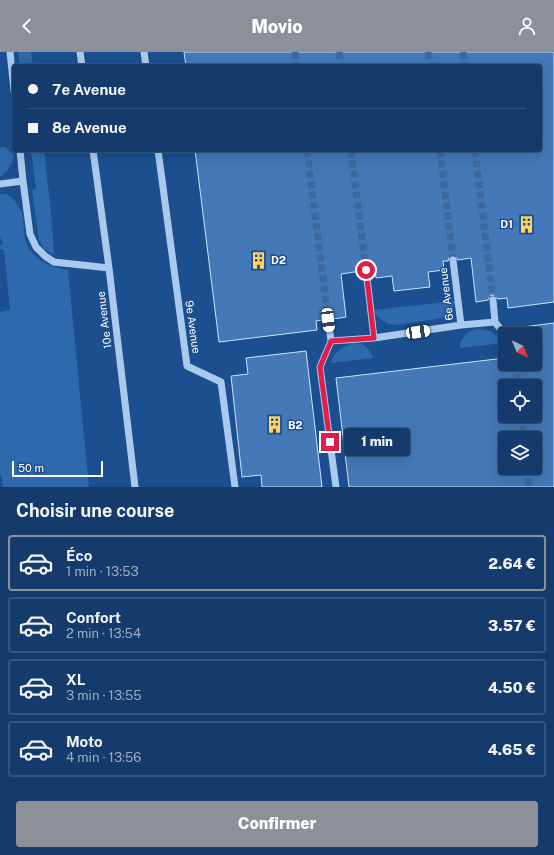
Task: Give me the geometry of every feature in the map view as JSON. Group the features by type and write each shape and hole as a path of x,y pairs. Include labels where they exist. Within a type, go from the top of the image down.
{"lane":[{"path":"10,52 12,72"},
{"path":"80,52 82,64"},
{"path":"144,52 146,64"},
{"path":"20,152 30,234 36,247 54,262 109,268"},
{"name":"10e Avenue","path":"94,152 135,487"},
{"name":"9e Avenue","path":"158,152 187,366 221,382 235,487"},
{"path":"0,184 23,181"},
{"name":"6e Avenue","path":"453,260 461,325"},
{"path":"366,270 374,338"},
{"path":"492,300 495,322 499,327"},
{"path":"328,320 331,341 320,367 336,487"},
{"path":"331,341 374,338 461,325 495,322"}],"shaded area":[{"path":"18,52 31,52 33,64 20,64"},
{"path":"0,147 6,147 14,156 9,168 0,177"},
{"path":"31,152 44,152 54,255 44,249 39,240 32,191 36,189"},
{"path":"0,194 6,194 9,196 19,207 23,216 25,240 31,252 45,263 57,268 68,270 89,487 3,487 0,475 0,312 10,310 4,250 0,249 0,245 3,244 0,237"},
{"path":"456,301 451,311 443,318 396,325 388,324 379,318 373,310"},
{"path":"476,329 491,332 498,337 498,344 460,348 461,341 470,332"},
{"path":"354,343 361,344 366,347 370,351 373,358 331,363 337,352 343,347"}],"building":[{"path":"184,52 554,52 554,302 508,308 507,298 498,299 493,295 490,296 488,300 476,302 471,258 458,260 455,256 450,256 448,261 443,261 444,270 428,272 430,287 394,291 392,276 376,278 375,269 371,270 365,265 361,271 341,274 346,317 333,319 330,315 325,315 323,320 316,321 317,330 219,342 195,152 542,152 542,64 186,64"},
{"path":"554,323 554,487 349,487 336,378 498,359 498,371 542,371 542,327 523,327"},
{"name":"B2","path":"306,351 322,487 262,487 261,475 242,477 231,376 248,374 246,358"}],"tunnel":[{"path":"295,52 296,64"},
{"path":"339,52 341,64"},
{"path":"428,52 430,64"},
{"path":"463,52 465,64"},
{"path":"307,152 328,319"},
{"path":"351,152 366,270"},
{"path":"440,152 453,260"},
{"path":"475,152 493,300"},
{"path":"517,371 517,379"},
{"path":"523,423 523,431"},
{"path":"528,475 529,487"}],"place":[{"name":"D1","path":"526,224"},
{"name":"D2","path":"258,260"},
{"name":"B2","path":"275,425"}],"route":[{"path":"330,442 320,367 331,341 374,338 366,270"}]}
